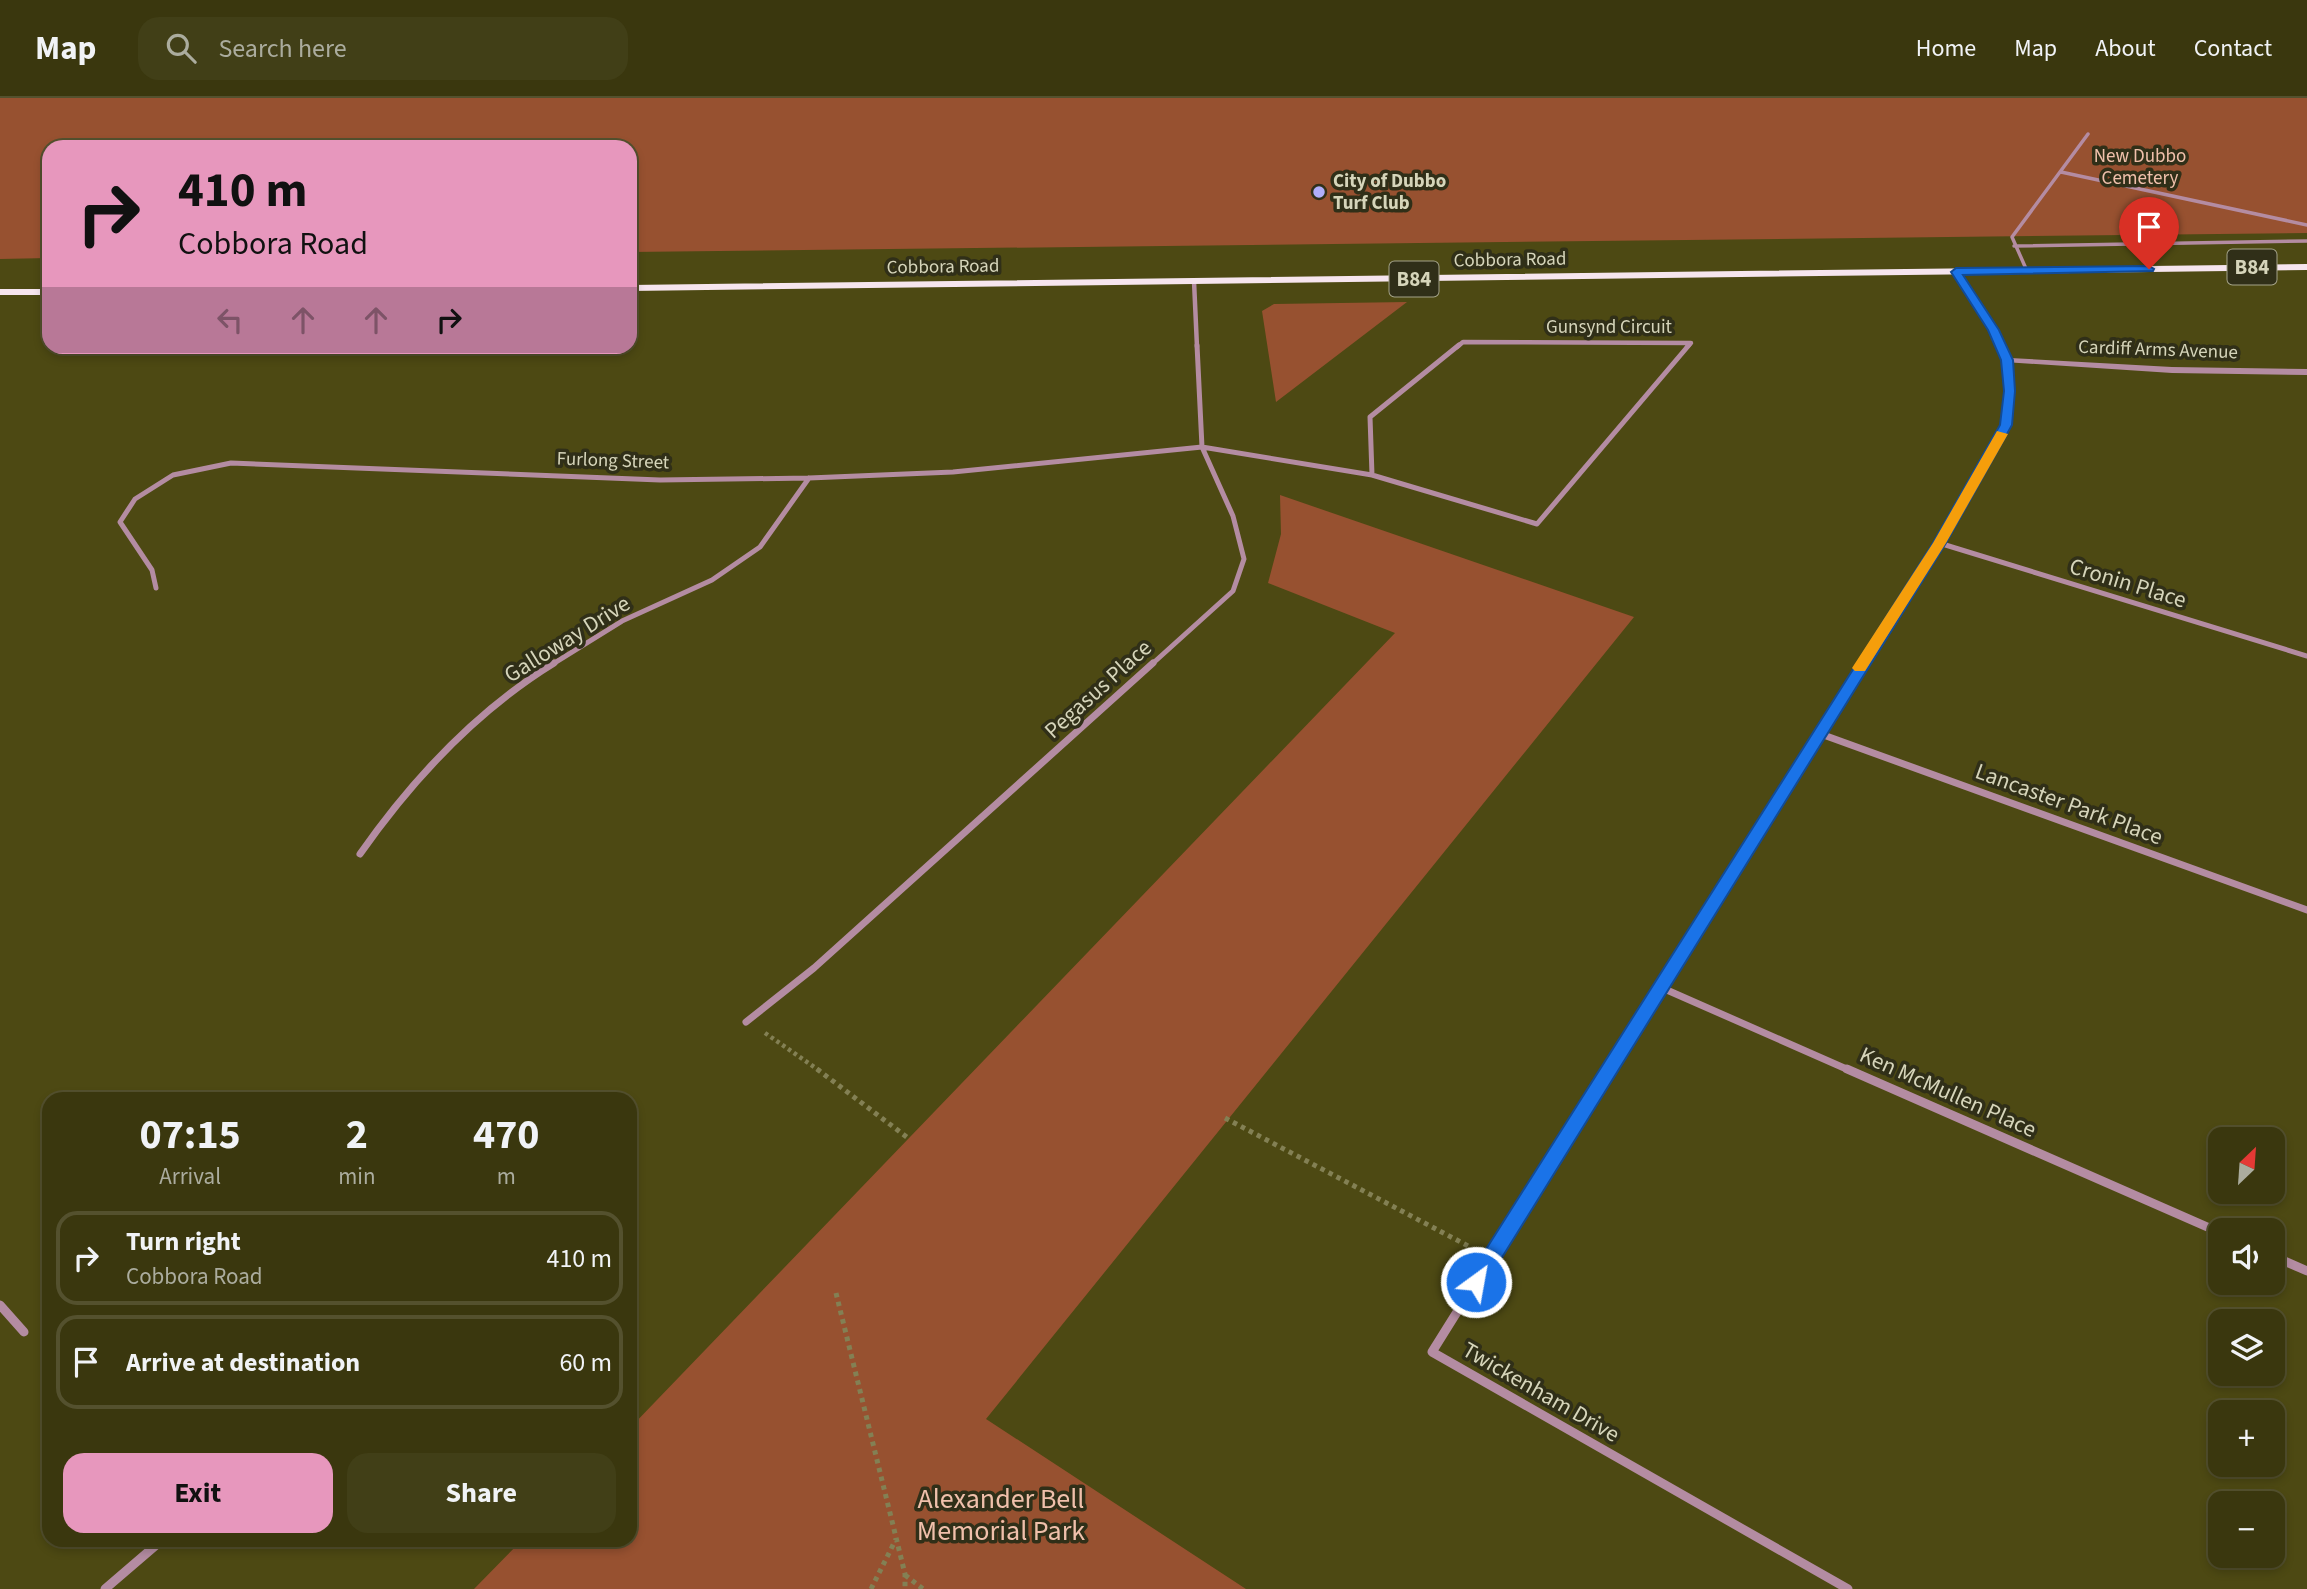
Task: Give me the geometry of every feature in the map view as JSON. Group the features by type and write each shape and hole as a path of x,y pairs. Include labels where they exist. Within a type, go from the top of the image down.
{"main road":[{"name":"Cobbora Road","path":"637,288 2307,267"},
{"path":"0,292 42,292"}],"street":[{"name":"Twickenham Drive","path":"1848,1589 1432,1352 1939,543 2006,425 2009,391 2007,360 1993,330 1956,272"},
{"name":"Pegasus Place","path":"746,1022 814,968 1233,590 1244,559 1233,516 1202,447 1194,281"},
{"name":"Gunsynd Circuit","path":"1202,447 1372,475 1537,524 1691,343 1463,342 1370,417 1372,475"},
{"name":"Cardiff Arms Avenue","path":"2007,360 2172,370 2307,372"},
{"name":"Furlong Street","path":"156,588 152,570 120,522 135,499 173,475 231,463 660,480 809,478 978,470 1202,447"},
{"name":"Galloway Drive","path":"360,854 389,813 458,737 536,674 622,621 712,580 760,547 809,478"},
{"name":"Cronin Place","path":"1939,543 2307,656"},
{"name":"Lancaster Park Place","path":"1818,733 2307,910"},
{"name":"Ken McMullen Place","path":"1660,987 2208,1227"},
{"path":"2285,1261 2307,1271"},
{"path":"0,1305 24,1332"},
{"path":"105,1589 154,1547"}],"lane":[{"path":"2027,271 2012,237 2088,134"},
{"path":"2061,172 2307,225"},
{"path":"2014,246 2307,241"}],"path":[{"path":"746,1022 799,1055 908,1138"},
{"path":"1225,1118 1490,1258"},
{"path":"836,1293 905,1574 905,1589"},
{"path":"871,1589 896,1538"},
{"path":"905,1574 923,1589"}],"green space":[{"name":"City of Dubbo Turf Club","path":"0,98 2307,98 2307,233 637,252 637,140 42,140 42,258 0,259"},
{"path":"1407,302 1276,402 1262,311 1274,304"},
{"name":"Alexander Bell Memorial Park","path":"1280,495 1634,617 986,1419 1246,1589 474,1589 515,1547 637,1547 637,1421 1395,633 1268,583 1281,534"}],"slow traffic":[{"path":"1860,668 1939,543 2002,434"}],"place":[{"name":"City of Dubbo Turf Club","path":"1319,192"}],"route":[{"path":"1476,1282 1939,543 2006,425 2009,391 2007,360 1993,330 1956,272 2149,269"}],"park label":[{"name":"New Dubbo Cemetery","path":"2140,167"}]}
